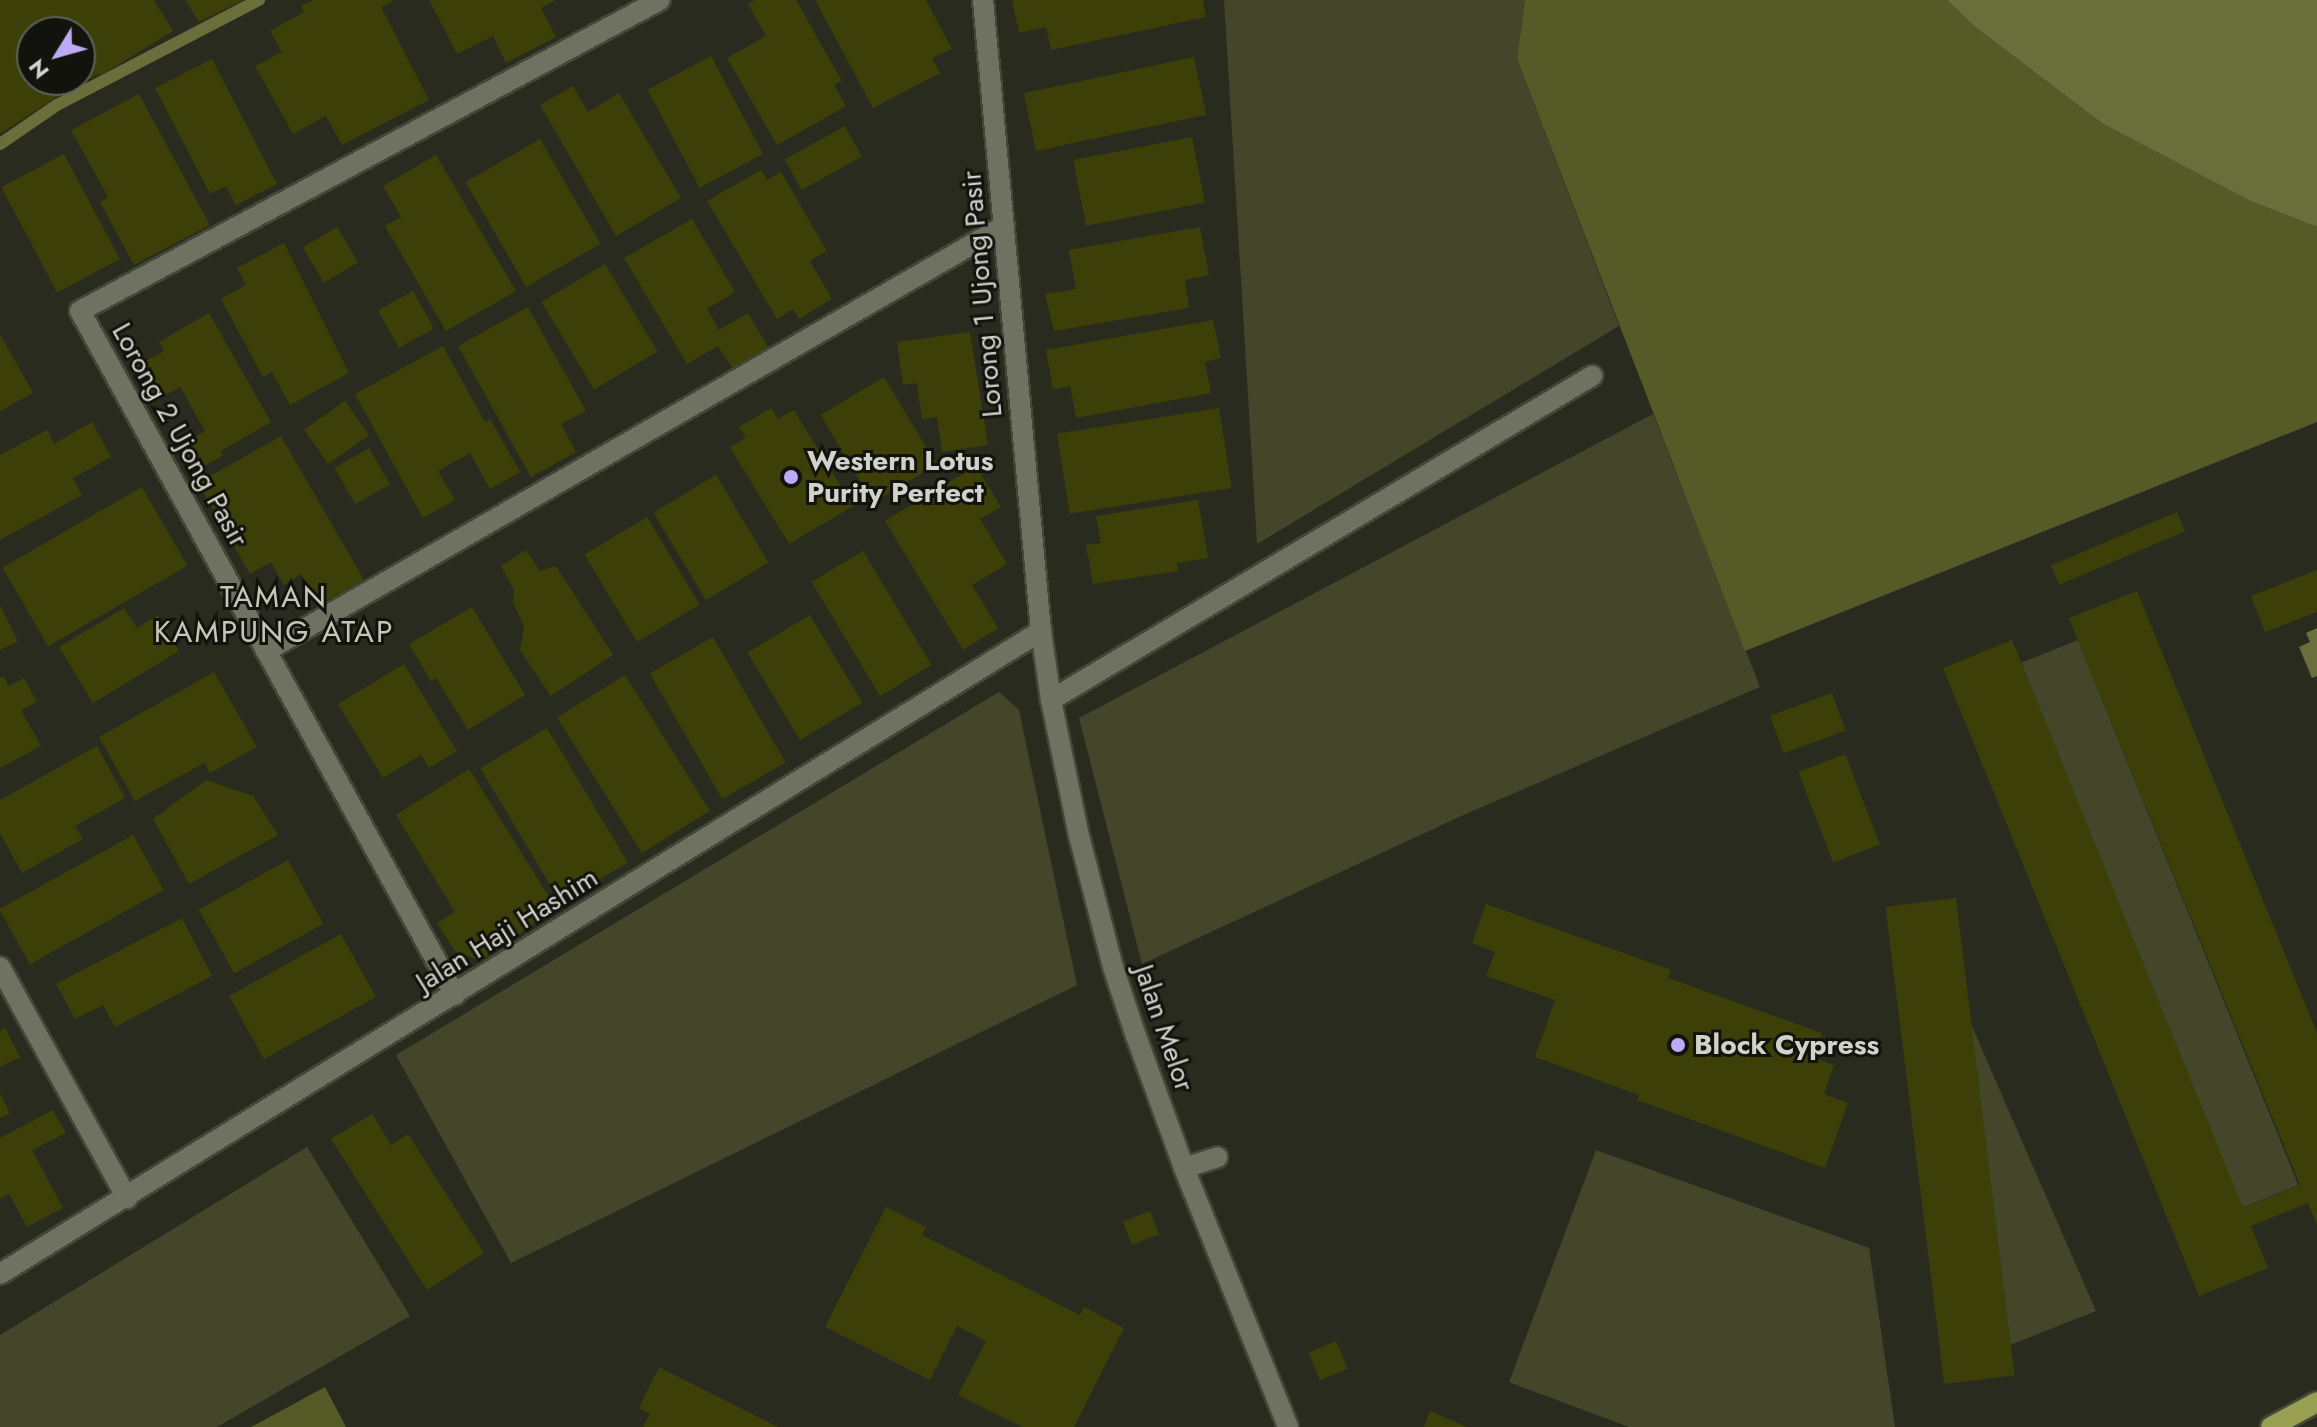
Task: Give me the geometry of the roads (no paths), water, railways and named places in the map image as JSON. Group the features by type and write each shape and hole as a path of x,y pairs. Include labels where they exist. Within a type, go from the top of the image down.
{"main road":[{"path":"2271,1427 2317,1402"}],"street":[{"name":"Lorong 2 Ujong Pasir","path":"455,995 80,311 660,0"},
{"name":"Lorong 1 Ujong Pasir","path":"983,0 1041,631"},
{"path":"266,651 1004,226"},
{"path":"1051,700 1592,376"},
{"name":"Jalan Melor","path":"1041,631 1051,700 1078,832 1113,967 1184,1168 1288,1427"},
{"name":"Jalan Haji Hashim","path":"0,1274 1041,631"},
{"path":"0,967 127,1198"},
{"path":"1184,1168 1217,1157"}],"waterway":[{"path":"0,144 57,105 259,0"}],"place":[{"name":"Western Lotus Purity Perfect","path":"791,477"},
{"name":"Block Cypress","path":"1678,1045"}],"district":[{"name":"TAMAN KAMPUNG ATAP","path":"274,614"}]}
